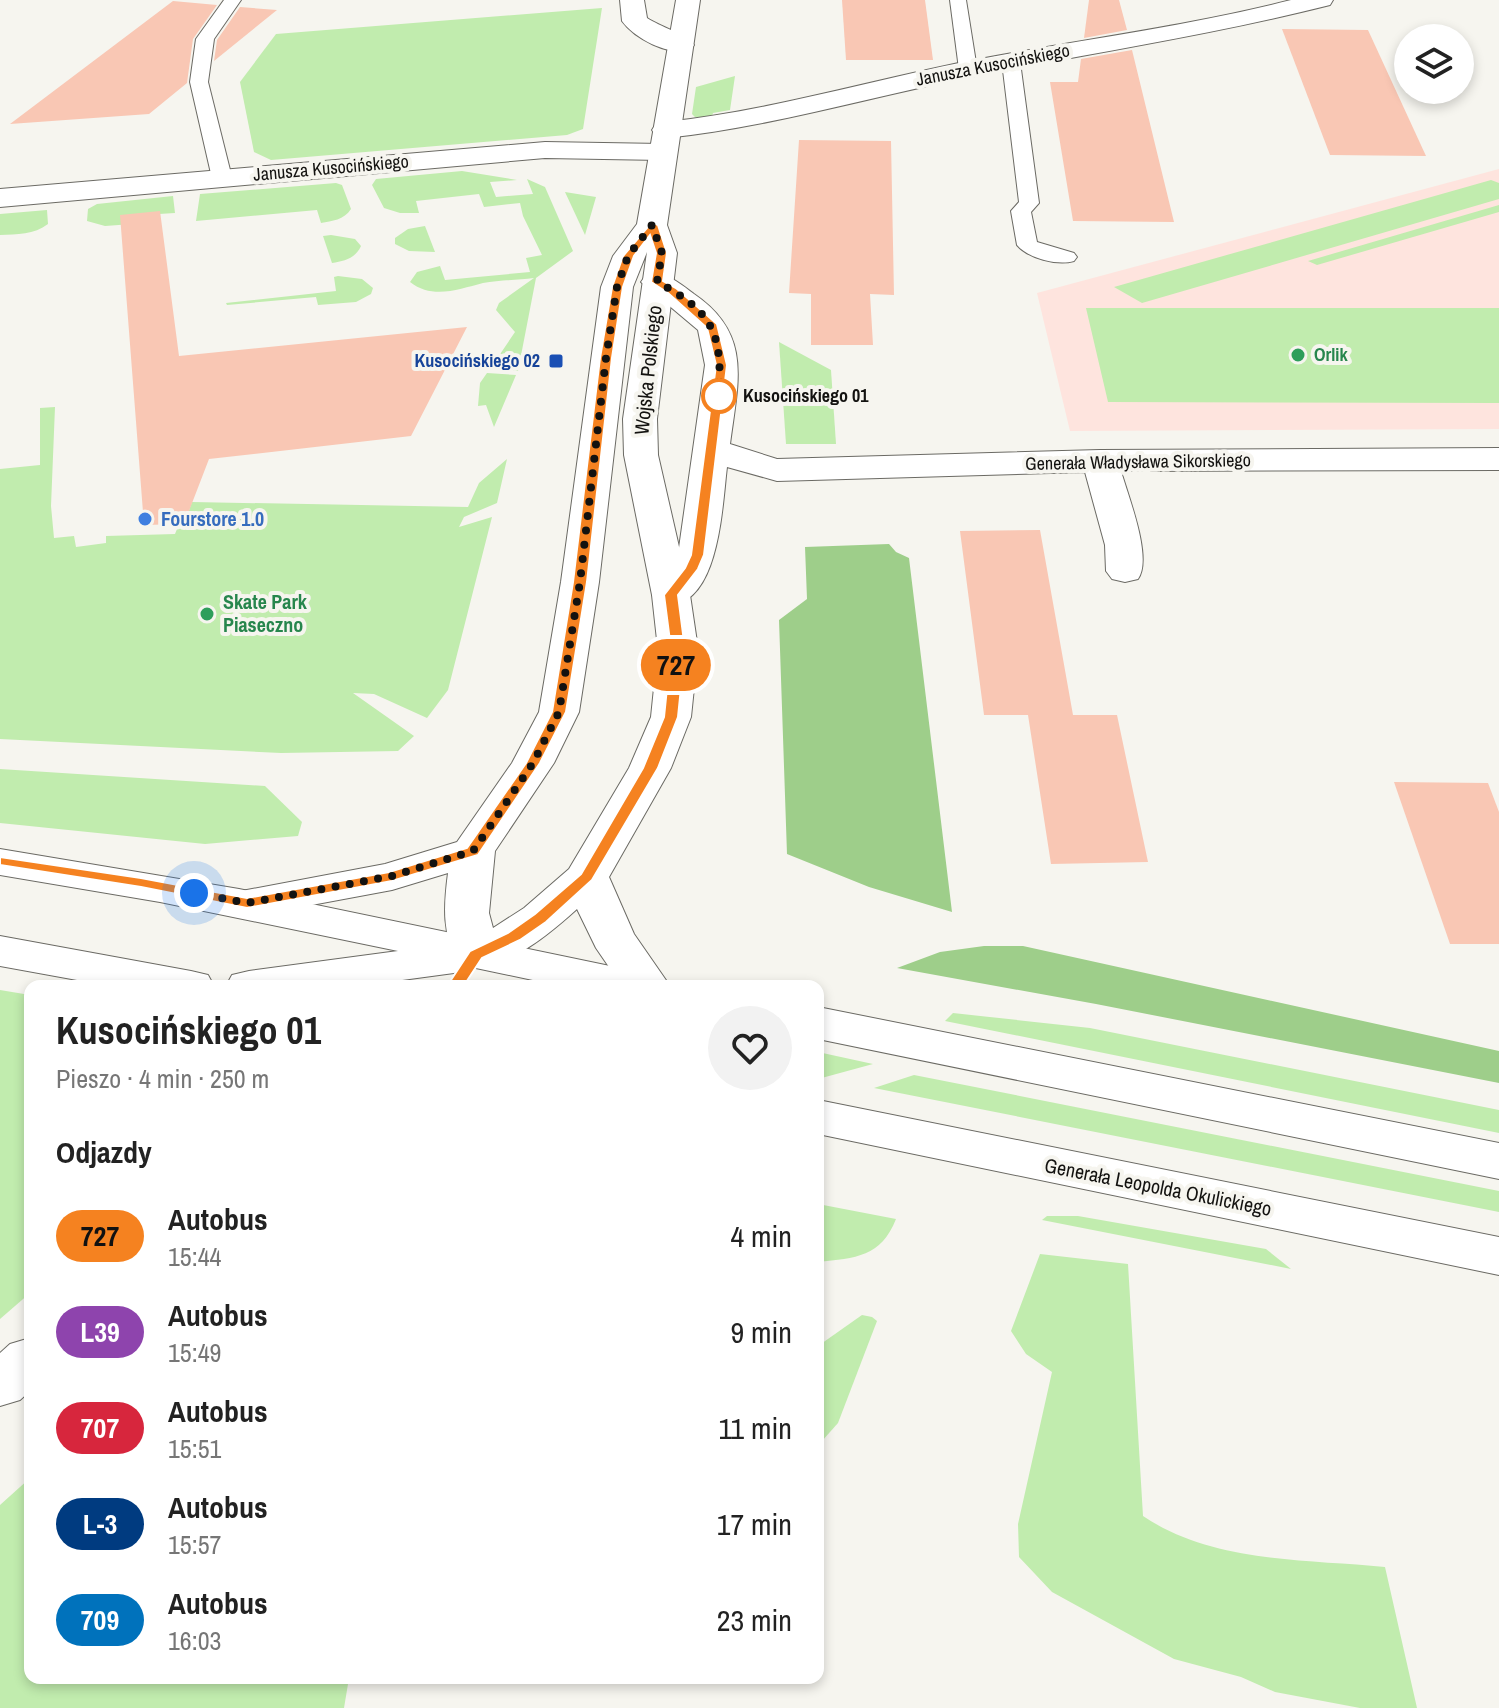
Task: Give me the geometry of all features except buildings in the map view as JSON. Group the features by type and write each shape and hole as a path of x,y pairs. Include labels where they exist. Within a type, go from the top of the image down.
{"street":[{"path":"632,0 635,21 657,36 681,45"},
{"name":"Wojska Polskiego","path":"466,970 540,918 587,877 650,768 671,717 678,649 671,595 641,455 640,419 662,253 652,225 688,0"},
{"name":"Janusza Kusocińskiego","path":"0,198 664,141 729,122 968,69 1234,21 1321,0"},
{"name":"Wojska Polskiego","path":"466,970 466,913 473,851 533,763 559,712 578,596 617,287 628,256 652,225"},
{"path":"657,282 693,307 713,327 718,339 721,365 704,514"},
{"path":"710,448 749,464 777,470"},
{"name":"Generała Władysława Sikorskiego","path":"777,470 1100,461 1499,459"},
{"path":"1100,461 1123,545 1125,571"},
{"path":"671,595 691,569 697,555 700,523 704,514 715,502 777,470"},
{"path":"247,903 392,876 473,851"},
{"path":"0,862 141,882 247,903 466,970"},
{"path":"587,877 611,938 642,980"},
{"path":"0,951 158,980"},
{"path":"330,980 466,970 571,980"},
{"path":"824,1024 1499,1161"},
{"name":"Generała Leopolda Okulickiego","path":"824,1118 1499,1256"},
{"path":"0,1385 24,1364"}],"lane":[{"path":"222,178 199,82 205,39 233,0"},
{"path":"958,0 968,69"},
{"path":"1011,62 1029,203 1021,211 1027,245 1041,252 1067,257"}],"shaded area":[{"path":"1499,169 1499,429 1070,431 1037,293"}],"green space":[{"path":"602,8 583,129 567,135 271,160 254,152 240,82 276,34"},
{"path":"735,76 730,110 713,113 711,119 692,114 696,87"},
{"path":"462,171 517,180 490,182 496,197 533,194 527,179 545,187 573,251 536,278 518,371 490,369 515,332 496,310 499,303 534,278 489,282 437,292 410,282 417,272 440,266 445,280 530,272 526,258 542,255 520,203 484,207 479,194 416,201 419,213 400,213 384,208 372,185 376,179"},
{"path":"1491,180 1499,183 1499,199 1142,303 1114,287"},
{"path":"342,185 351,209 345,216 333,221 321,223 317,210 196,221 200,194"},
{"path":"565,192 596,197 585,235"},
{"path":"173,196 175,213 159,214 160,222 105,226 87,221 88,209 97,204"},
{"path":"1499,205 1499,212 1317,265 1308,261"},
{"path":"47,210 48,224 43,228 0,235 0,214"},
{"path":"425,226 435,252 409,251 395,244 395,238 408,229"},
{"path":"323,236 355,239 361,246 352,257 332,263"},
{"path":"334,277 362,279 373,288 371,294 356,302 318,305 316,297 226,303 336,291"},
{"name":"Orlik","path":"1086,308 1499,308 1499,403 1108,402"},
{"path":"779,342 831,370 836,444 786,444"},
{"path":"487,373 516,375 494,427 486,405 478,406 480,383"},
{"name":"Skate Park Piaseczno","path":"55,407 51,506 54,538 74,536 76,547 106,543 106,536 175,534 179,524 184,524 192,502 468,507 479,483 507,459 497,503 464,517 459,527 492,517 448,690 427,718 374,694 353,693 414,736 398,751 281,753 0,739 0,469 40,465 40,408"},
{"path":"889,544 896,552 909,558 952,912 869,887 787,854 779,620 807,599 805,547"},
{"path":"0,769 265,786 302,822 298,836 205,844 0,823"},
{"path":"984,946 1023,946 1499,1051 1499,1083 897,968 940,952"},
{"path":"0,990 24,994 24,1298 0,1319"},
{"path":"953,1013 1090,1028 1499,1110 1499,1133 945,1021"},
{"path":"824,1053 873,1064 824,1077"},
{"path":"914,1075 1499,1191 1499,1212 874,1088"},
{"path":"824,1205 896,1219 890,1232 875,1248 844,1259 824,1261"},
{"path":"1047,1216 1078,1216 1266,1249 1291,1269 1042,1220"},
{"path":"1040,1254 1128,1264 1143,1516 1199,1543 1229,1551 1291,1560 1385,1567 1417,1708 1360,1708 1275,1692 1241,1677 1174,1659 1052,1592 1019,1557 1018,1524 1052,1372 1026,1354 1011,1331"},
{"path":"862,1315 877,1321 838,1423 824,1439 824,1342"},
{"path":"24,1483 24,1684 348,1684 344,1708 0,1708 0,1505"}],"bus line":[{"name":"727","path":"0,861 141,882 247,903 392,876 473,851 533,763 559,712 580,582 617,287 628,256 652,225 662,253 657,282 672,290 713,327 718,339 721,365 697,555 691,569 671,595 678,649 671,717 650,768 587,877 540,918 514,936 476,954 459,980"}],"place":[{"name":"Orlik","path":"1298,355"},
{"name":"Kusocińskiego 02","path":"556,361"},
{"name":"Kusocińskiego 01","path":"719,396"},
{"name":"Fourstore 1.0","path":"145,519"},
{"name":"Skate Park Piaseczno","path":"207,614"}],"route":[{"path":"194,893 247,903 392,876 473,851 506,803 533,763 559,712 580,582 617,287 628,256 652,225 662,253 657,282 693,307 713,327 718,339 721,365 719,396"}]}
